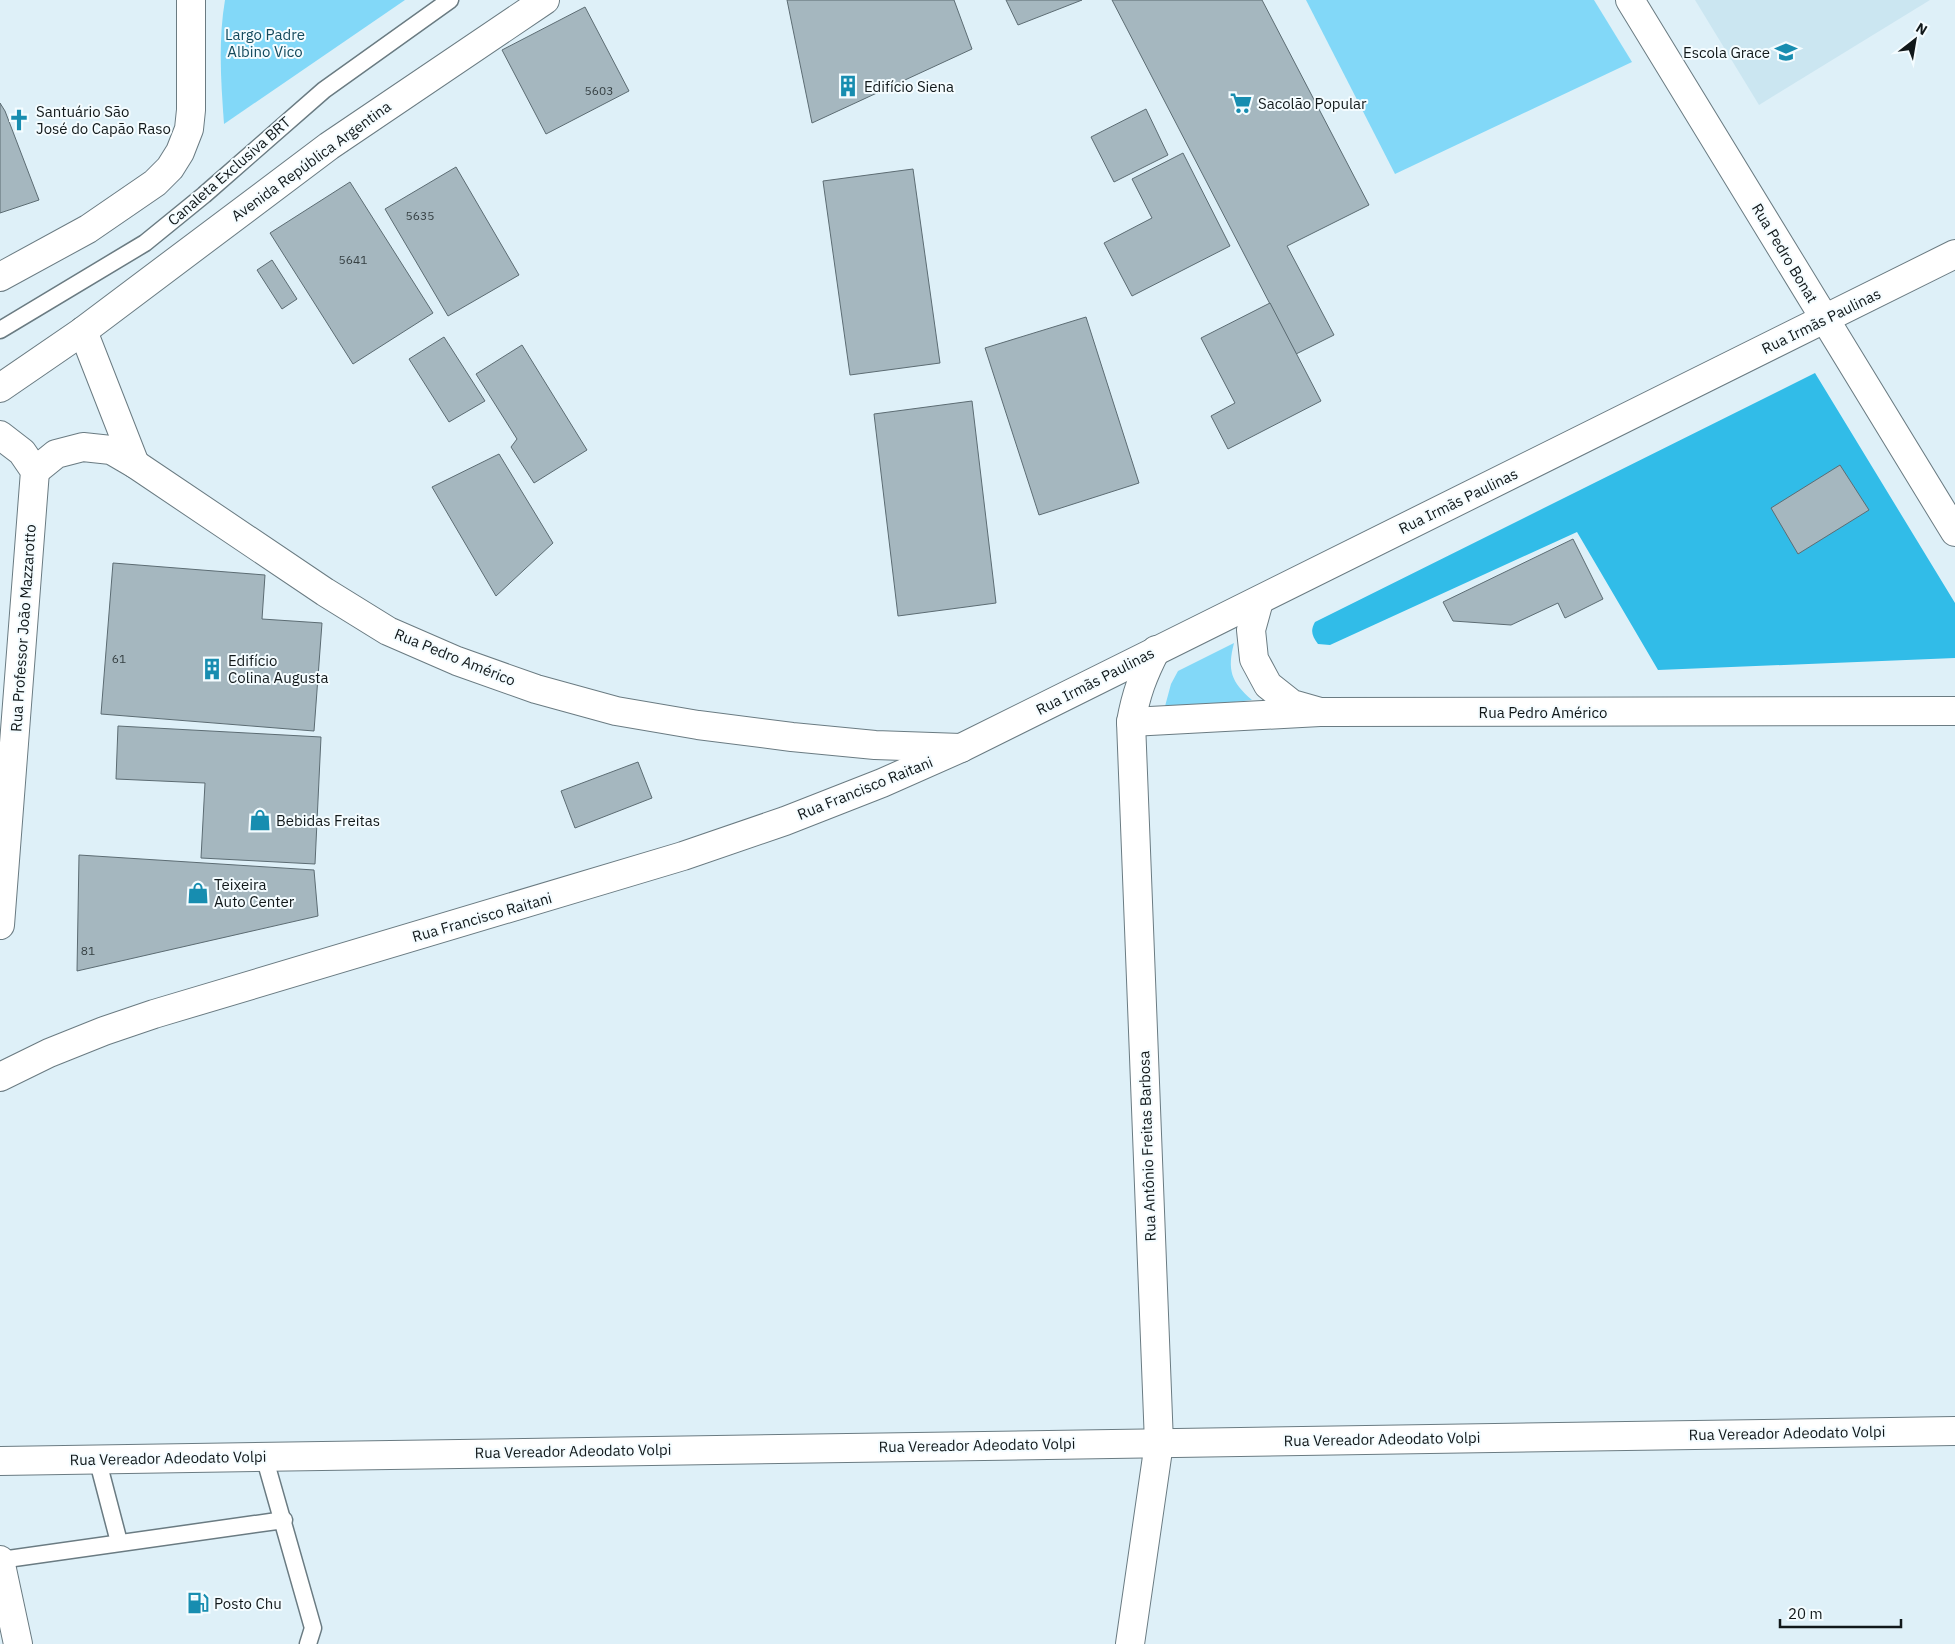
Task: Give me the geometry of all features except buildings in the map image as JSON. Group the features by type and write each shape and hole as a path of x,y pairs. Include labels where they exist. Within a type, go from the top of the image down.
{"street":[{"path":"0,277 88,229 155,183 170,168 180,152 189,129 191,110 190,0"},
{"name":"Avenida República Argentina","path":"0,388 83,331 329,146 545,0"},
{"name":"Rua Pedro Bonat","path":"1630,0 1955,532"},
{"name":"Rua Irmãs Paulinas","path":"961,748 1955,254"},
{"path":"83,331 136,464"},
{"path":"0,435 22,452 34,471"},
{"name":"Rua Pedro Américo","path":"34,471 56,454 83,446 111,450 136,464 325,592 388,631 457,661 536,689 616,711 698,725 875,745 961,748"},
{"name":"Rua Professor João Mazzarotto","path":"0,926 34,471"},
{"path":"1259,601 1250,630 1254,659 1268,685 1292,704 1320,712"},
{"name":"Rua Antônio Freitas Barbosa","path":"1130,1644 1158,1443 1131,722 1135,699 1143,675 1156,650"},
{"name":"Rua Pedro Américo","path":"1131,722 1320,712 1955,710"},
{"name":"Rua Francisco Raitani","path":"0,1078 49,1053 154,1014 600,882 757,831 882,783 961,748"},
{"name":"Rua Vereador Adeodato Volpi","path":"0,1461 97,1458 1955,1431"},
{"path":"0,1560 18,1644"}],"lane":[{"name":"Canaleta Exclusiva BRT","path":"0,330 145,243 204,195 324,90 450,0"},
{"path":"264,1456 284,1520 313,1628 308,1644"},
{"path":"97,1458 120,1542"},
{"path":"0,1560 284,1520"}],"shaded area":[{"name":"Escola Grace","path":"1695,0 1930,0 1759,105"},
{"path":"1815,373 1955,603 1955,658 1658,670 1577,532 1330,645 1318,644 1314,638 1312,631 1315,622"}],"green space":[{"name":"Largo Padre Albino Vico","path":"225,0 405,0 224,124 221,46"},
{"path":"1306,0 1594,0 1632,62 1395,174"},
{"path":"1234,643 1231,661 1232,675 1239,687 1252,700 1164,710 1171,684 1178,671"}],"place":[{"name":"Escola Grace","path":"1786,52"},
{"name":"Edifício Siena","path":"848,86"},
{"name":"Sacolão Popular","path":"1241,103"},
{"name":"Santuário São José do Capão Raso","path":"19,120"},
{"name":"Edifício Colina Augusta","path":"212,669"},
{"name":"Bebidas Freitas","path":"260,820"},
{"name":"Teixeira Auto Center","path":"198,893"},
{"name":"Posto Chu","path":"198,1603"}]}
